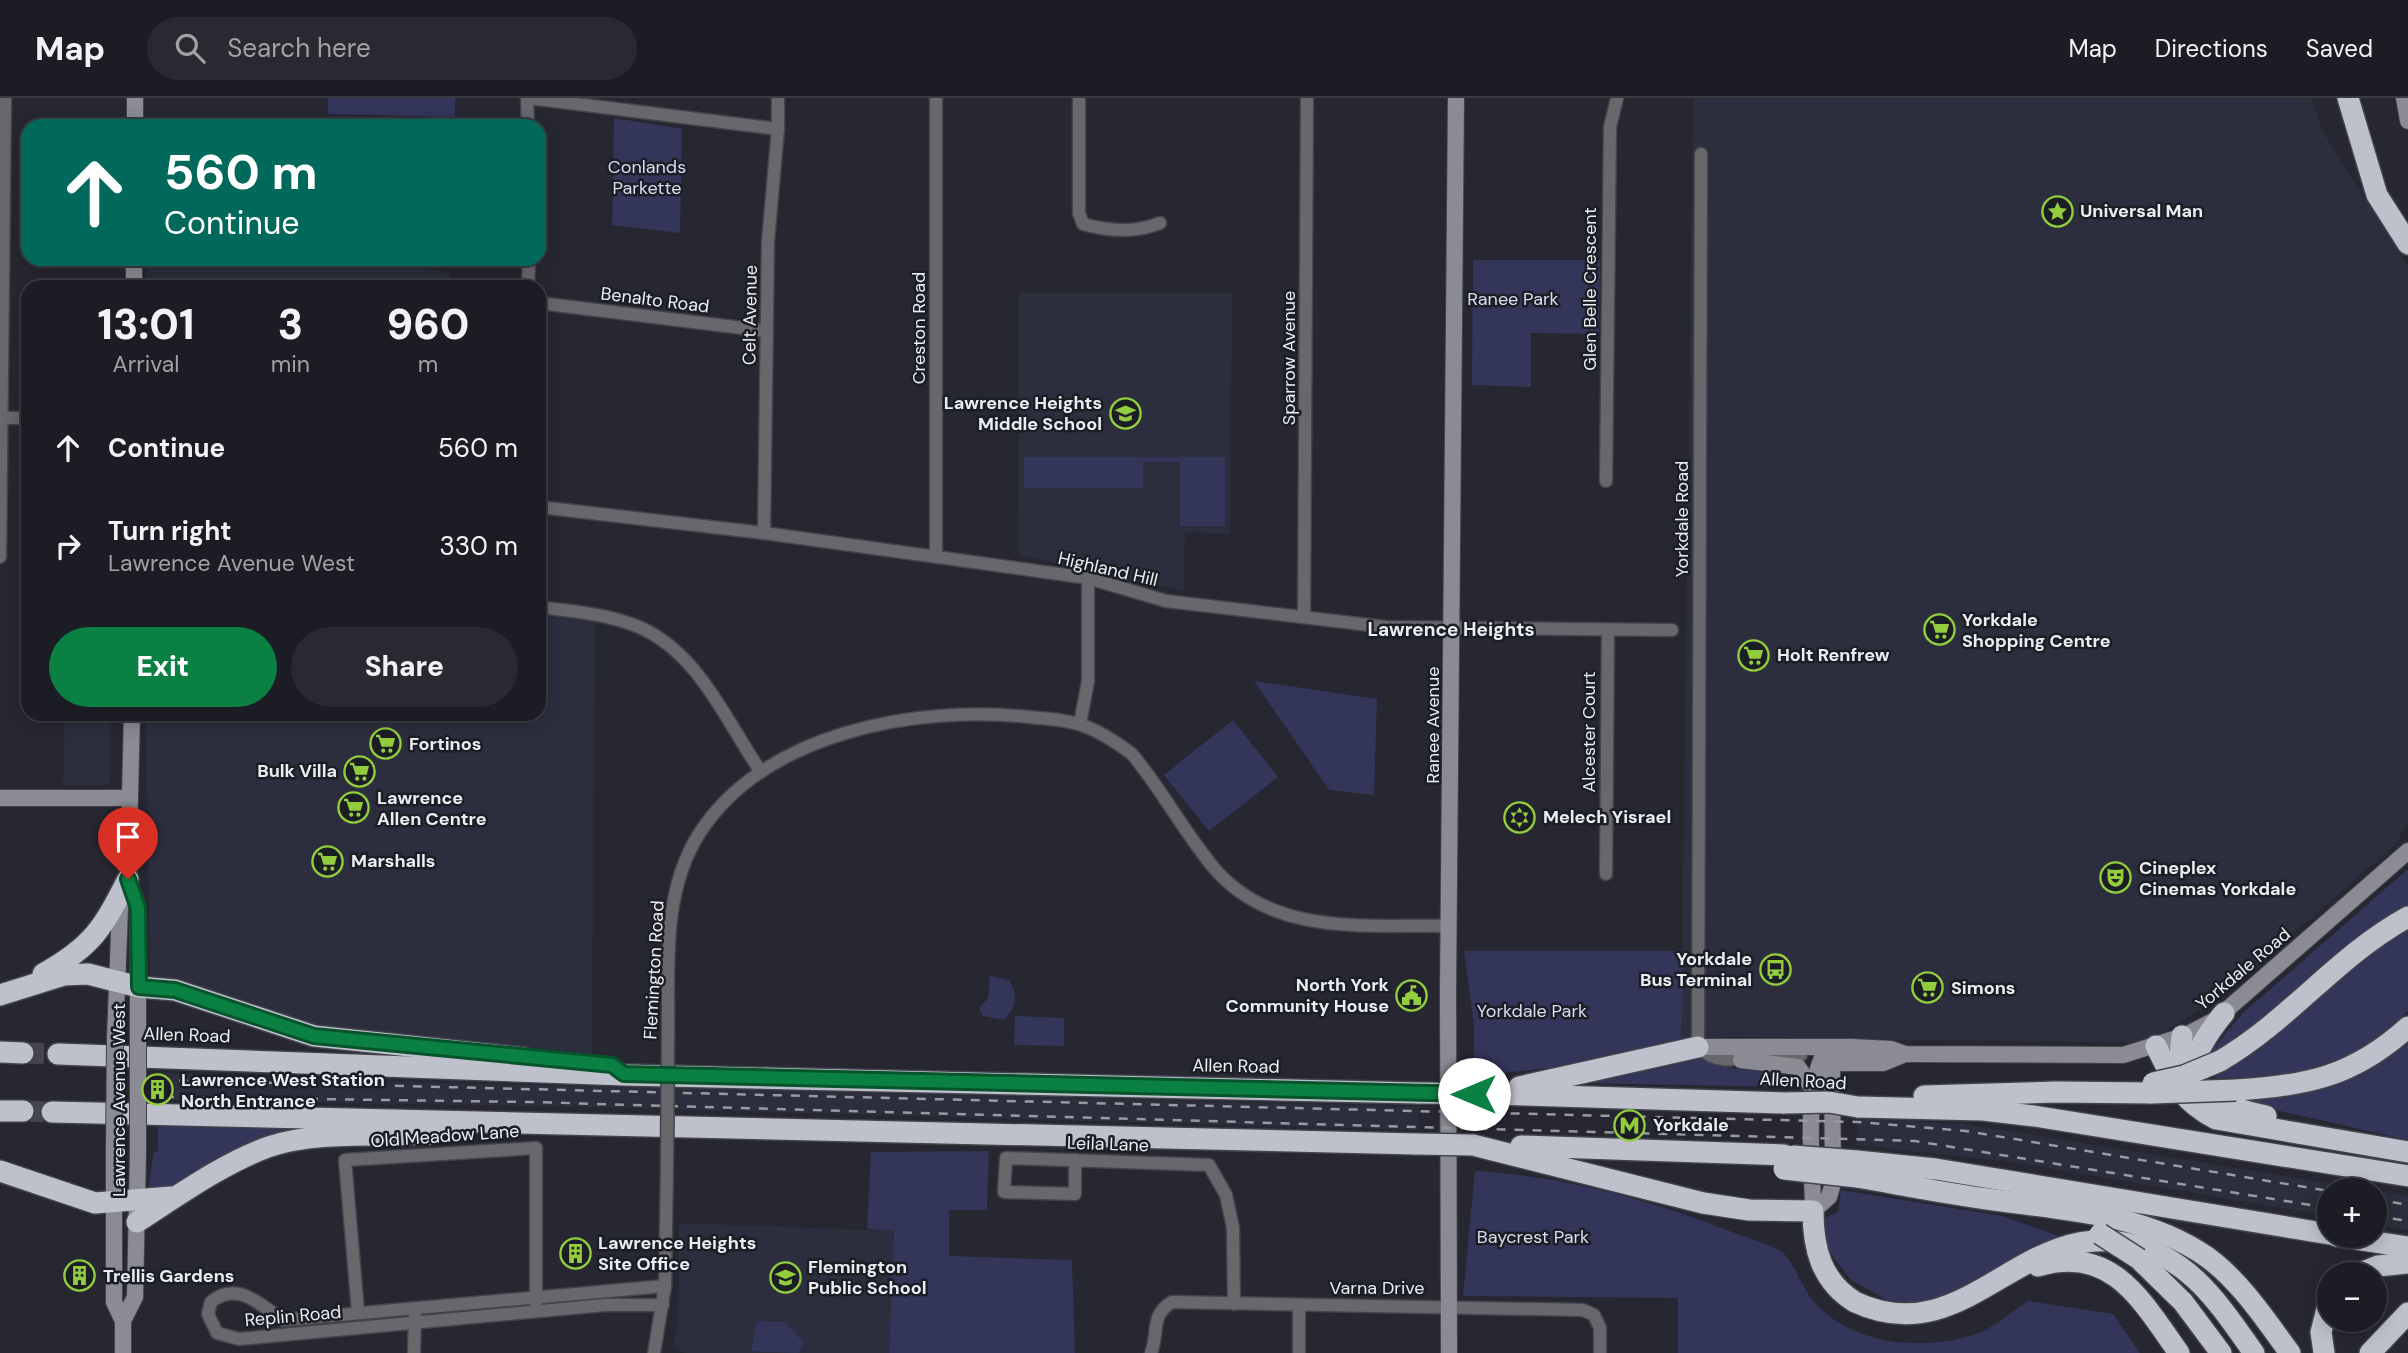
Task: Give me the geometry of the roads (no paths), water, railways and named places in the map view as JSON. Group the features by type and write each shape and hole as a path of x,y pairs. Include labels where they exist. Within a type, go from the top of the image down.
{"highway":[{"path":"2348,98 2360,145 2386,223 2408,258"},
{"path":"2384,211 2408,244"},
{"path":"9,991 61,964 88,944 100,932 128,879"},
{"path":"2150,1088 2220,1061 2259,1036 2366,945 2408,917"},
{"path":"9,991 76,974 139,987 175,990 314,1036 612,1065 624,1074"},
{"path":"2224,1013 2195,1055 2194,1073 2205,1095 2230,1108 2336,1132 2401,1151"},
{"path":"1858,1101 2150,1088 2236,1090 2295,1085 2345,1071 2375,1054 2408,1027"},
{"path":"2177,1090 2177,1066 2182,1036"},
{"path":"2156,1045 2177,1090 2199,1110 2234,1125 2401,1151"},
{"path":"1490,1094 1698,1047"},
{"path":"0,1052 23,1053"},
{"name":"Allen Road","path":"58,1054 624,1074 1784,1103 1821,1096 2034,1116 2408,1176"},
{"path":"0,1111 23,1111"},
{"path":"52,1112 1662,1150 1857,1169 1936,1169 2317,1232"},
{"path":"137,1222 229,1166 270,1146 309,1139 624,1126"},
{"path":"1473,1145 1703,1203 1749,1210 1812,1211 1814,1244 1825,1272 1851,1299 1875,1311 1913,1319 1938,1316 1967,1304 2037,1258 2073,1244 2105,1241 2140,1246 2169,1258 2194,1275 2216,1299 2255,1353"},
{"path":"1857,1169 1994,1200 2069,1221 2100,1234 2139,1259 2183,1302 2221,1353"},
{"path":"0,1171 82,1200 113,1202 183,1193"},
{"path":"1994,1200 2111,1218 2174,1238 2207,1258 2234,1281 2290,1353"},
{"path":"2387,1244 2408,1247"},
{"path":"1998,1284 2020,1273 2055,1262 2095,1266 2122,1279 2137,1294 2179,1353"},
{"path":"2387,1265 2408,1264"},
{"path":"2370,1353 2408,1312"},
{"path":"2321,1332 2323,1353"}],"street":[{"path":"0,557 5,98"},
{"path":"135,98 135,119"},
{"path":"528,119 528,98 778,129"},
{"name":"Celt Avenue","path":"764,533 770,198 778,129 778,98"},
{"name":"Creston Road","path":"936,98 936,557"},
{"path":"1079,98 1079,213 1083,225 1101,229 1145,229 1160,223"},
{"name":"Sparrow Avenue","path":"1304,617 1307,98"},
{"name":"Ranee Avenue","path":"1449,1353 1451,1307 1448,991 1456,98"},
{"name":"Glen Belle Crescent","path":"1606,481 1610,127 1617,98"},
{"path":"2404,98 2408,121"},
{"name":"Yorkdale Road","path":"1698,1047 1696,989 1701,154"},
{"name":"Benalto Road","path":"546,304 767,331"},
{"path":"1,418 21,418"},
{"name":"Highland Hill","path":"546,508 764,533 1088,578 1166,601 1386,626 1672,630"},
{"path":"1080,724 1088,681 1088,578"},
{"path":"546,608 619,620 639,627 667,644 701,679 761,772"},
{"name":"Alcester Court","path":"1606,874 1608,631"},
{"name":"Flemington Road","path":"654,1353 665,1286 669,945 679,878 691,848 709,820 734,793 761,772 834,737 909,719 984,714 1080,724 1115,741 1132,754 1214,867 1250,899 1296,919 1321,923 1450,926"},
{"name":"Lawrence Avenue West","path":"123,1353 123,1321 114,1302 113,1202 117,981 120,908 128,879 132,721"},
{"path":"0,797 129,798"},
{"name":"Yorkdale Road","path":"1698,1047 1716,1059 1741,1060 1762,1055 1830,1055 1891,1048 1905,1054 2123,1055 2182,1036 2224,1013 2408,851"},
{"name":"Lawrence Avenue West","path":"123,1321 135,1297 138,1151 138,908 128,879"},
{"name":"Yorkdale Road","path":"1698,1047 1830,1055"},
{"path":"1830,1055 1833,1183 1829,1197 1812,1211 1821,1096 1818,1062 1830,1055"},
{"path":"1741,1060 1798,1067 1821,1096"},
{"name":"Old Meadow Lane","path":"358,1312 345,1160 536,1148 537,1311"},
{"name":"Leila Lane","path":"1075,1160 1074,1194 1004,1192 1006,1158 1075,1160 1209,1165 1226,1195 1233,1228 1234,1304"},
{"name":"Replin Road","path":"663,1306 605,1305 239,1339 217,1333 208,1314 211,1302 229,1292 244,1294 283,1320 665,1286"},
{"name":"Varna Drive","path":"1150,1353 1154,1344 1154,1324 1161,1308 1171,1302 1583,1310 1594,1315 1600,1328 1600,1353"},
{"path":"1299,1306 1299,1353"},
{"path":"415,1308 415,1353"}],"tunnel":[{"path":"23,1053 58,1054"},
{"path":"23,1111 52,1112"}],"railway":[{"path":"161,1080 1858,1122 1966,1131 2317,1189"},
{"path":"165,1097 530,1102 1915,1141 2317,1206"},
{"path":"2387,1201 2408,1205"},
{"path":"2387,1218 2408,1221"}],"place":[{"name":"Universal Man","path":"2057,211"},
{"name":"Lawrence Heights Middle School","path":"1125,413"},
{"name":"Yorkdale Shopping Centre","path":"1939,630"},
{"name":"Holt Renfrew","path":"1754,655"},
{"name":"Fortinos","path":"386,744"},
{"name":"Bulk Villa","path":"360,771"},
{"name":"Lawrence Allen Centre","path":"354,808"},
{"name":"Melech Yisrael","path":"1520,817"},
{"name":"Marshalls","path":"328,861"},
{"name":"Cineplex Cinemas Yorkdale","path":"2116,878"},
{"name":"Yorkdale Bus Terminal","path":"1775,969"},
{"name":"Simons","path":"1928,988"},
{"name":"North York Community House","path":"1412,995"},
{"name":"Lawrence West Station North Entrance","path":"158,1090"},
{"name":"Yorkdale","path":"1630,1125"},
{"name":"Lawrence Heights Site Office","path":"575,1253"},
{"name":"Trellis Gardens","path":"80,1276"},
{"name":"Flemington Public School","path":"785,1277"}],"district":[{"name":"Lawrence Heights","path":"1451,629"}],"park label":[{"name":"Conlands Parkette","path":"647,177"},
{"name":"Ranee Park","path":"1513,299"},
{"name":"Yorkdale Park","path":"1532,1011"},
{"name":"Baycrest Park","path":"1533,1237"}]}
